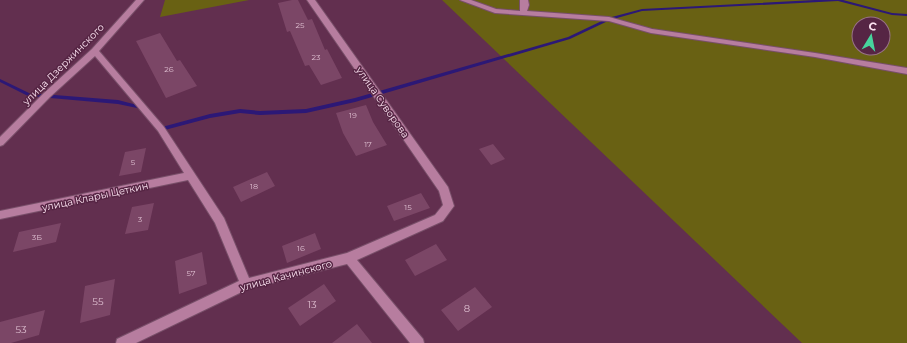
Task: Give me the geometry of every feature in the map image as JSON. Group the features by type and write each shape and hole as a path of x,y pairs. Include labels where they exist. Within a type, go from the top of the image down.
{"street":[{"name":"улица Дзержинского","path":"0,143 47,95 95,51 140,0"},
{"name":"улица Суворова","path":"311,0 444,190 449,206"},
{"path":"464,0 495,10 609,19 652,30 907,71"},
{"path":"523,13 525,5 524,0"},
{"path":"95,51 161,129 220,221 246,284"},
{"name":"улица Клары Цеткин","path":"0,215 190,176"},
{"name":"улица Качинского","path":"122,343 246,284 349,258 439,218 449,206"},
{"path":"349,258 418,343"}],"shaded area":[{"path":"165,0 249,0 160,17"},
{"path":"442,0 907,0 907,343 802,343"}],"building":[{"path":"298,0 308,20 312,19 325,50 327,49 342,78 321,85 309,65 305,66 290,31 287,32 278,3"},
{"path":"160,33 177,61 180,60 197,86 166,98 136,41"},
{"path":"366,105 373,122 387,145 356,156 343,133 336,113"},
{"path":"493,144 505,159 491,165 479,149"},
{"path":"146,148 141,172 119,176 125,152"},
{"path":"267,172 275,186 241,202 233,187"},
{"path":"421,193 430,208 394,221 387,206"},
{"path":"154,203 148,230 125,234 132,207"},
{"path":"61,223 56,242 13,252 19,232"},
{"path":"315,233 321,249 287,263 282,246"},
{"path":"436,244 447,260 415,276 405,260"},
{"path":"202,252 207,284 179,294 175,261"},
{"path":"115,279 110,315 80,323 85,286"},
{"path":"324,284 336,301 300,326 288,308"},
{"path":"475,287 492,307 458,331 441,310"},
{"path":"45,310 39,335 11,343 0,343 0,322"},
{"path":"357,324 372,343 332,343"}],"waterway":[{"path":"160,127 161,129 210,116 240,111 260,113 306,111 355,100 569,38 609,19 642,10 838,0 892,14 907,15"},
{"path":"0,80 28,94 118,102 139,107 143,110"}]}
